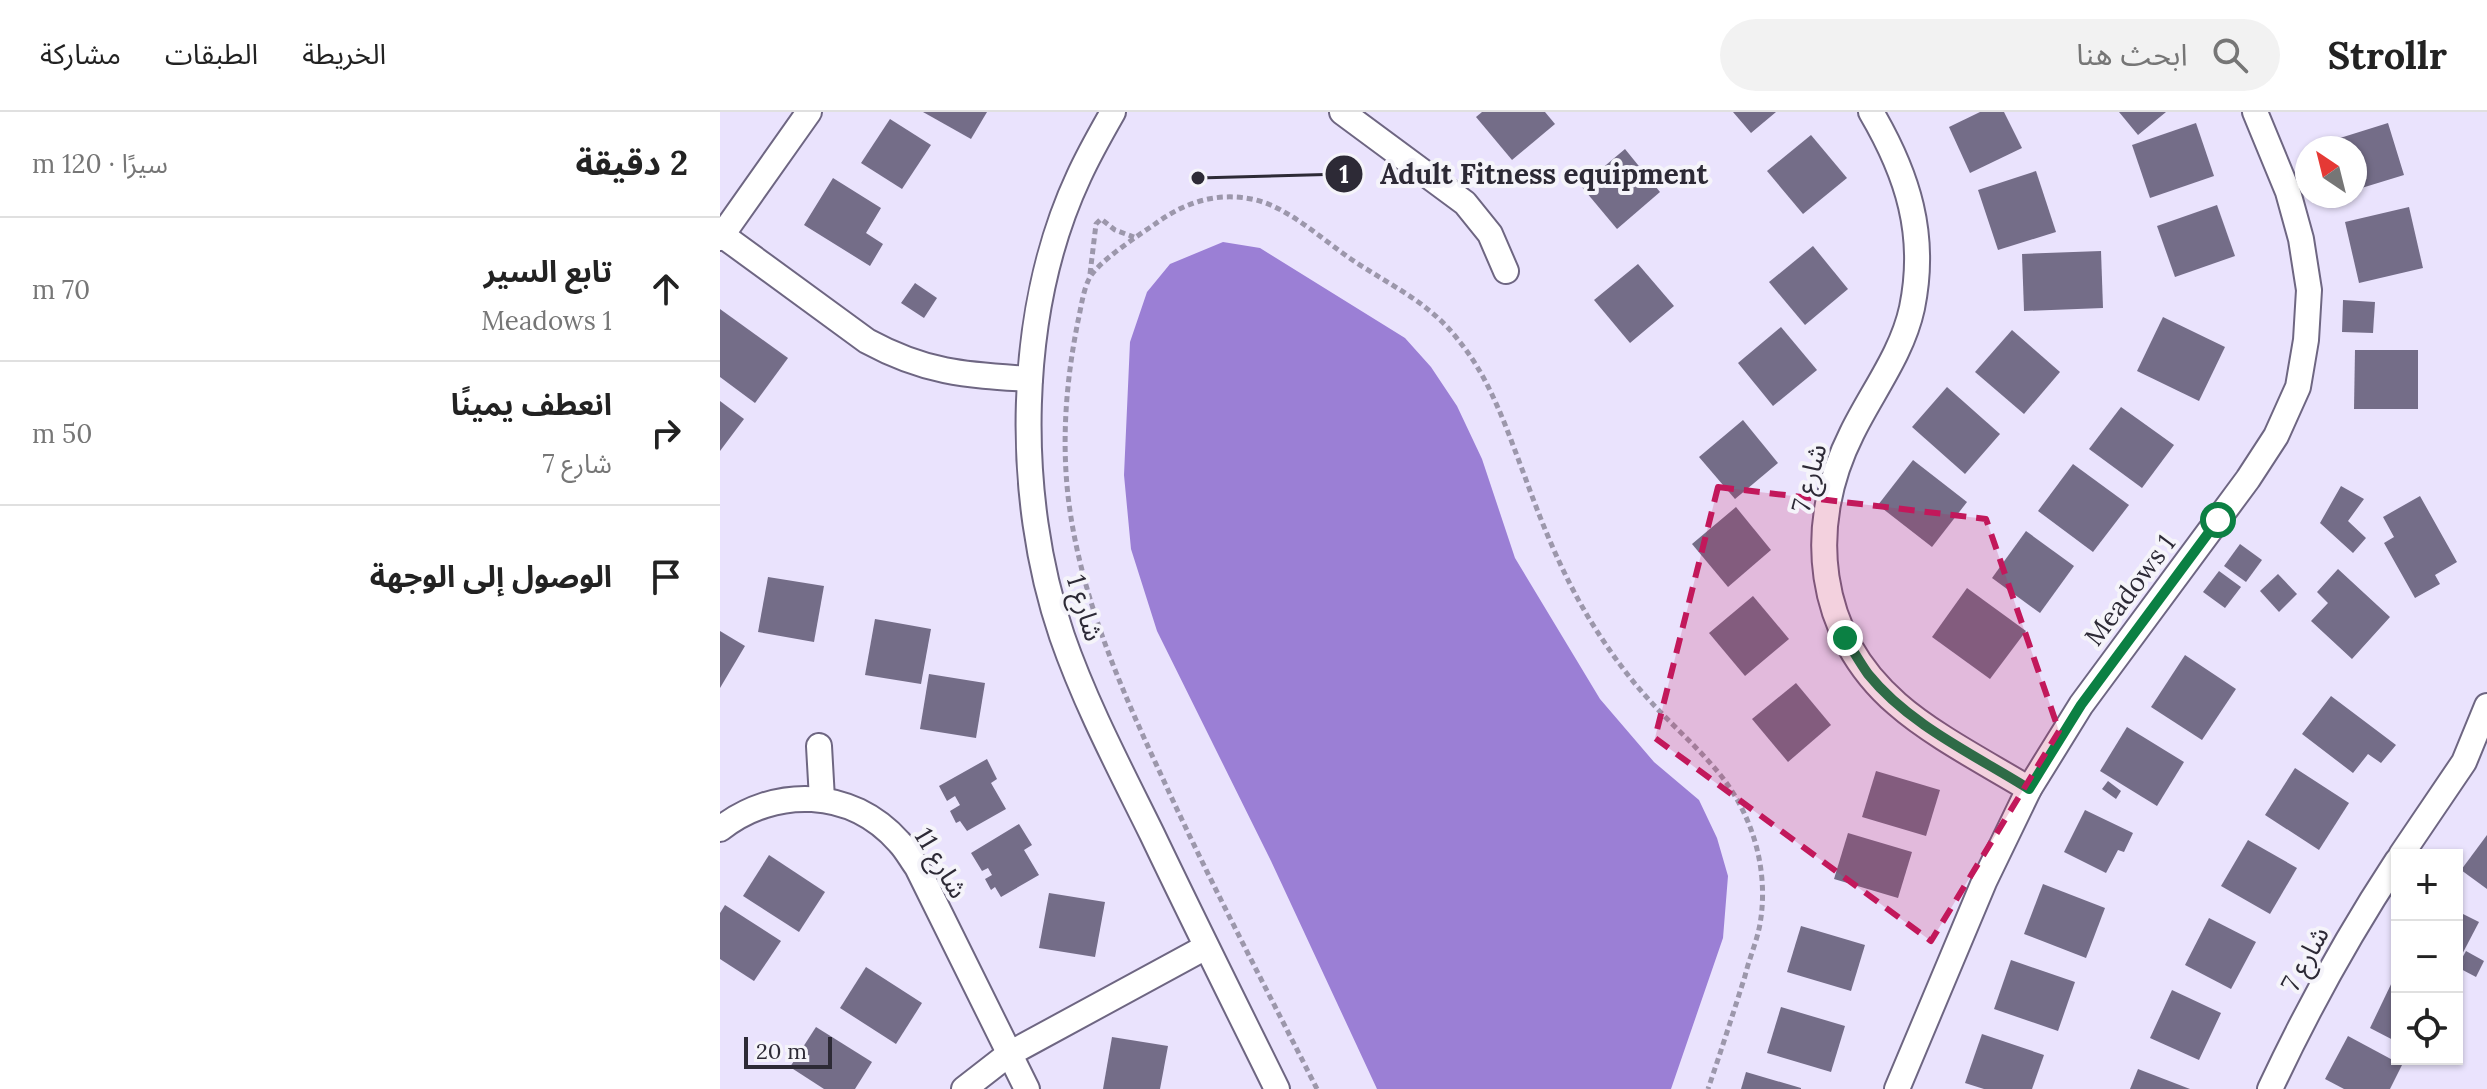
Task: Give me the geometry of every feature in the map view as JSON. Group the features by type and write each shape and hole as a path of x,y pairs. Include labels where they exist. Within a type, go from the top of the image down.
{"street":[{"path":"809,112 721,236 867,341 892,354 947,372 1030,379"},
{"name":"شارع 1","path":"1113,112 1078,178 1046,277 1030,379 1029,450 1034,513 1062,636 1094,716 1277,1089"},
{"path":"1342,112 1465,203 1490,234 1506,271"},
{"name":"شارع 7","path":"1871,112 1906,182 1914,213 1917,277 1903,340 1851,435 1834,473 1824,515 1823,557 1830,598 1845,638 1868,673 1897,704 2029,789"},
{"name":"Meadows 1","path":"1897,1089 1984,882 2029,789 2081,705 2262,458 2276,436 2298,387 2306,340 2309,290 2301,239 2288,192 2255,112"},
{"path":"2405,849 2464,762 2487,706"},
{"path":"819,746 822,799"},
{"name":"شارع 11","path":"720,829 736,817 763,805 792,799 822,799 851,807 877,822 900,842 917,867 1027,1089"},
{"name":"شارع 7","path":"2270,1089 2330,969 2391,871"},
{"path":"964,1089 1009,1054 1206,947"}],"path":[{"path":"1090,274 1135,237 1187,204 1204,199 1238,198 1272,206 1415,298 1439,317 1476,365 1504,421 1553,548 1585,611 1625,671 1648,699 1729,785 1751,829 1761,876 1760,924 1708,1089"},
{"path":"1135,237 1115,230 1101,219 1096,224 1090,274 1073,343 1065,413 1065,449 1069,503 1083,581 1124,696 1198,856 1317,1089"}],"highlighted area":[{"path":"1718,487 1986,519 2059,731 1931,941 1655,738"}],"shaded area":[{"path":"1223,242 1260,248 1405,338 1431,367 1457,406 1482,459 1515,558 1600,699 1654,762 1699,800 1717,838 1728,876 1723,938 1671,1089 1377,1089 1271,861 1157,631 1131,549 1124,475 1130,342 1147,292 1170,264"}],"building":[{"path":"923,112 987,112 971,139"},
{"path":"1482,112 1545,112 1555,124 1512,160 1476,117"},
{"path":"1733,112 1776,112 1751,133"},
{"path":"1980,112 2004,112 2022,148 1970,173 1949,127"},
{"path":"2119,112 2166,112 2138,135"},
{"path":"890,119 931,145 902,189 861,163"},
{"path":"2196,123 2214,176 2150,198 2132,145"},
{"path":"2388,123 2404,175 2367,186 2367,136 2346,136"},
{"path":"1811,135 1847,178 1803,214 1767,171"},
{"path":"1625,149 1660,192 1617,229 1581,186"},
{"path":"2036,171 2056,232 1998,250 1978,190"},
{"path":"833,178 881,208 866,233 883,244 870,266 804,225"},
{"path":"2217,205 2235,256 2175,277 2157,226"},
{"path":"2409,207 2423,268 2359,283 2345,222"},
{"path":"1813,246 1848,289 1805,325 1769,282"},
{"path":"2101,251 2103,308 2024,311 2022,254"},
{"path":"1638,264 1674,306 1630,343 1594,300"},
{"path":"915,283 937,298 924,318 901,303"},
{"path":"2343,300 2375,302 2373,333 2342,332"},
{"path":"720,309 788,358 755,403 720,377"},
{"path":"2163,317 2225,347 2199,401 2137,371"},
{"path":"1781,327 1817,370 1773,406 1738,363"},
{"path":"2012,330 2060,372 2024,414 1975,372"},
{"path":"2355,350 2418,350 2418,409 2354,409"},
{"path":"1947,387 2000,434 1965,474 1912,427"},
{"path":"720,401 744,419 720,451"},
{"path":"2121,407 2174,445 2142,488 2089,449"},
{"path":"1743,420 1778,463 1735,499 1699,457"},
{"path":"1913,460 1967,502 1932,547 1878,505"},
{"path":"2073,464 2129,505 2093,552 2038,511"},
{"path":"2341,486 2364,499 2348,521 2366,538 2353,553 2320,523"},
{"path":"2420,496 2457,562 2435,575 2440,584 2415,598 2384,543 2394,537 2383,517"},
{"path":"1736,507 1771,550 1728,587 1692,544"},
{"path":"2026,531 2074,566 2040,613 1992,578"},
{"path":"2240,544 2262,560 2246,582 2224,566"},
{"path":"2338,569 2390,617 2352,659 2311,621 2328,603 2317,592"},
{"path":"2219,571 2241,587 2225,608 2203,592"},
{"path":"2278,574 2297,594 2279,612 2260,591"},
{"path":"768,577 824,586 814,642 758,632"},
{"path":"1967,588 2026,631 1990,679 1932,637"},
{"path":"1753,596 1789,639 1745,676 1709,633"},
{"path":"875,619 931,629 921,684 865,675"},
{"path":"720,631 745,646 720,688"},
{"path":"2185,655 2236,689 2202,740 2151,707"},
{"path":"929,674 985,683 976,738 920,729"},
{"path":"1796,683 1831,725 1788,762 1752,719"},
{"path":"2331,696 2396,745 2381,763 2368,754 2353,773 2302,734"},
{"path":"2127,727 2184,762 2157,806 2100,771"},
{"path":"987,759 997,779 991,783 1006,809 967,831 960,821 956,823 950,811 960,805 955,796 947,801 939,786"},
{"path":"2295,768 2349,803 2319,850 2265,815"},
{"path":"1876,771 1940,790 1926,836 1862,817"},
{"path":"2108,781 2121,791 2116,799 2102,789"},
{"path":"2085,810 2133,833 2124,852 2118,850 2106,873 2064,852"},
{"path":"1019,824 1032,845 1024,850 1039,875 1001,897 995,887 991,890 985,879 992,875 988,868 982,871 971,853"},
{"path":"1848,833 1912,852 1898,898 1834,879"},
{"path":"2487,835 2487,889 2463,871"},
{"path":"2248,840 2297,868 2270,914 2221,886"},
{"path":"769,855 825,892 799,932 743,896"},
{"path":"2043,884 2105,908 2086,958 2024,934"},
{"path":"1049,893 1105,902 1095,957 1039,948"},
{"path":"725,905 781,941 754,981 720,959 720,913"},
{"path":"2463,914 2479,922 2463,953"},
{"path":"2209,918 2256,942 2231,989 2185,965"},
{"path":"1801,926 1865,945 1851,991 1787,972"},
{"path":"2466,951 2484,961 2476,977 2463,970"},
{"path":"2011,960 2075,982 2058,1031 1994,1009"},
{"path":"866,967 922,1003 896,1044 840,1008"},
{"path":"2391,984 2391,1039 2370,1028"},
{"path":"2172,990 2221,1013 2199,1060 2150,1038"},
{"path":"1781,1007 1845,1026 1831,1072 1767,1053"},
{"path":"816,1027 872,1062 855,1089 824,1089 790,1067"},
{"path":"1982,1034 2044,1055 2032,1089 1984,1089 1965,1083"},
{"path":"2348,1036 2391,1059 2391,1065 2402,1065 2390,1089 2344,1089 2325,1079"},
{"path":"1112,1037 1168,1046 1160,1089 1103,1089"},
{"path":"2138,1069 2190,1089 2130,1089"},
{"path":"1746,1072 1801,1088 1801,1089 1741,1089"}],"place":[{"name":"Adult Fitness equipment","path":"1198,178"}],"route":[{"path":"1845,638 1868,673 1897,704 2029,789 2081,705 2218,520"}]}
